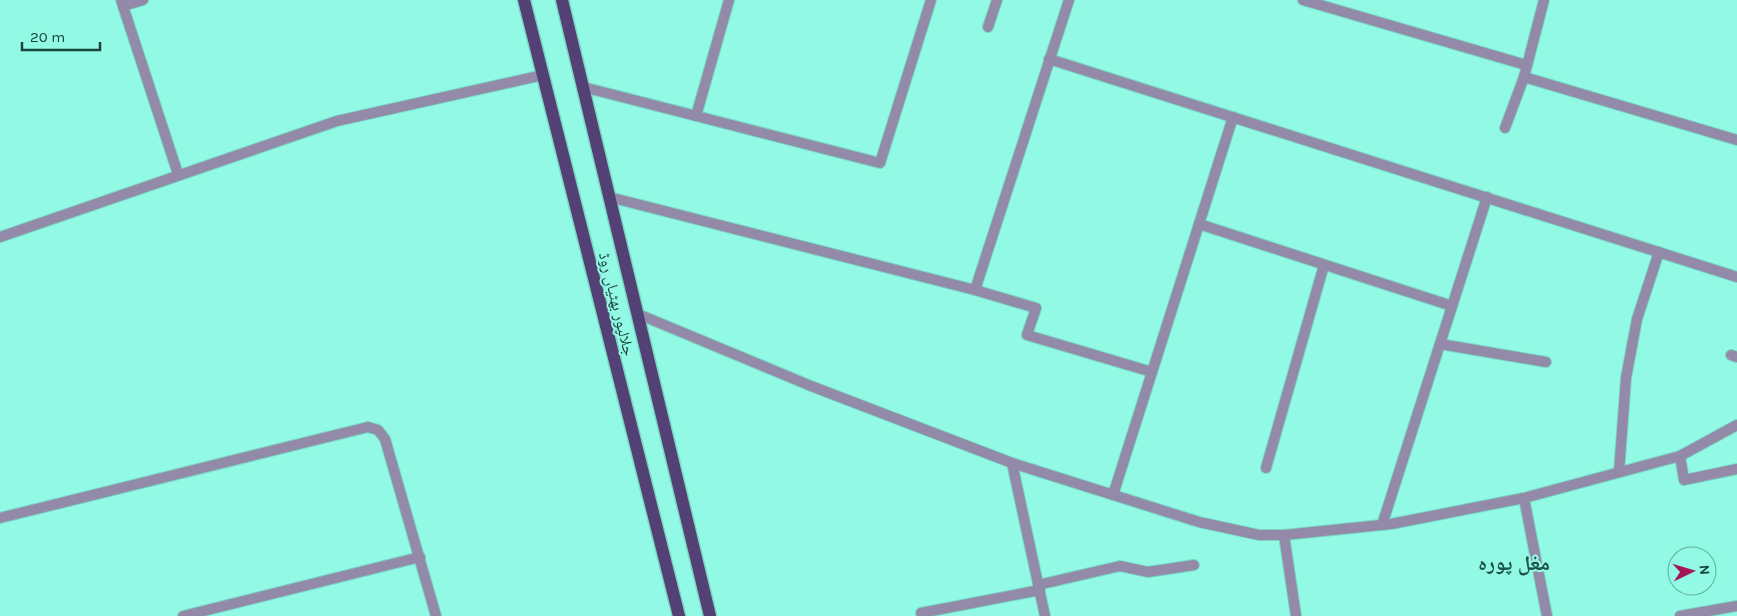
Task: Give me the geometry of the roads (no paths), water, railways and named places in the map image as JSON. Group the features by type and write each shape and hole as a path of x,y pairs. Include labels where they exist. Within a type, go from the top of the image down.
{"main road":[{"name":"جلالپور بھٹیاں روڈ","path":"524,0 679,616"},
{"name":"جلالپور بھٹیاں روڈ","path":"562,0 710,616"}],"street":[{"path":"143,0 122,3 178,174"},
{"path":"696,116 729,0"},
{"path":"583,87 880,163 931,0"},
{"path":"988,28 997,0"},
{"path":"975,290 1069,0"},
{"path":"1303,0 1526,65"},
{"path":"1505,128 1524,77 1544,0"},
{"path":"1049,59 1737,277"},
{"path":"0,237 178,174 337,121 543,75"},
{"path":"1524,77 1737,140"},
{"path":"1113,495 1233,117"},
{"path":"609,197 975,290 1036,308 1027,335 1152,372"},
{"path":"1382,525 1487,197"},
{"path":"1199,224 1452,306"},
{"path":"1619,472 1626,378 1637,319 1659,252"},
{"path":"1266,468 1324,265"},
{"path":"638,314 812,386 1012,463 1199,522 1259,535 1284,535 1382,525 1524,498 1680,456 1737,425"},
{"path":"1440,344 1546,362"},
{"path":"0,518 368,427 378,430 386,439 436,616"},
{"path":"1680,456 1684,480 1737,469"},
{"path":"1012,463 1045,616"},
{"path":"1524,498 1547,616"},
{"path":"1284,535 1296,616"},
{"path":"183,616 420,557"},
{"path":"922,613 1039,588 1120,566 1148,572 1194,565"},
{"path":"1680,616 1737,606"}],"district":[{"name":"مغل پورہ","path":"1514,563"}]}
